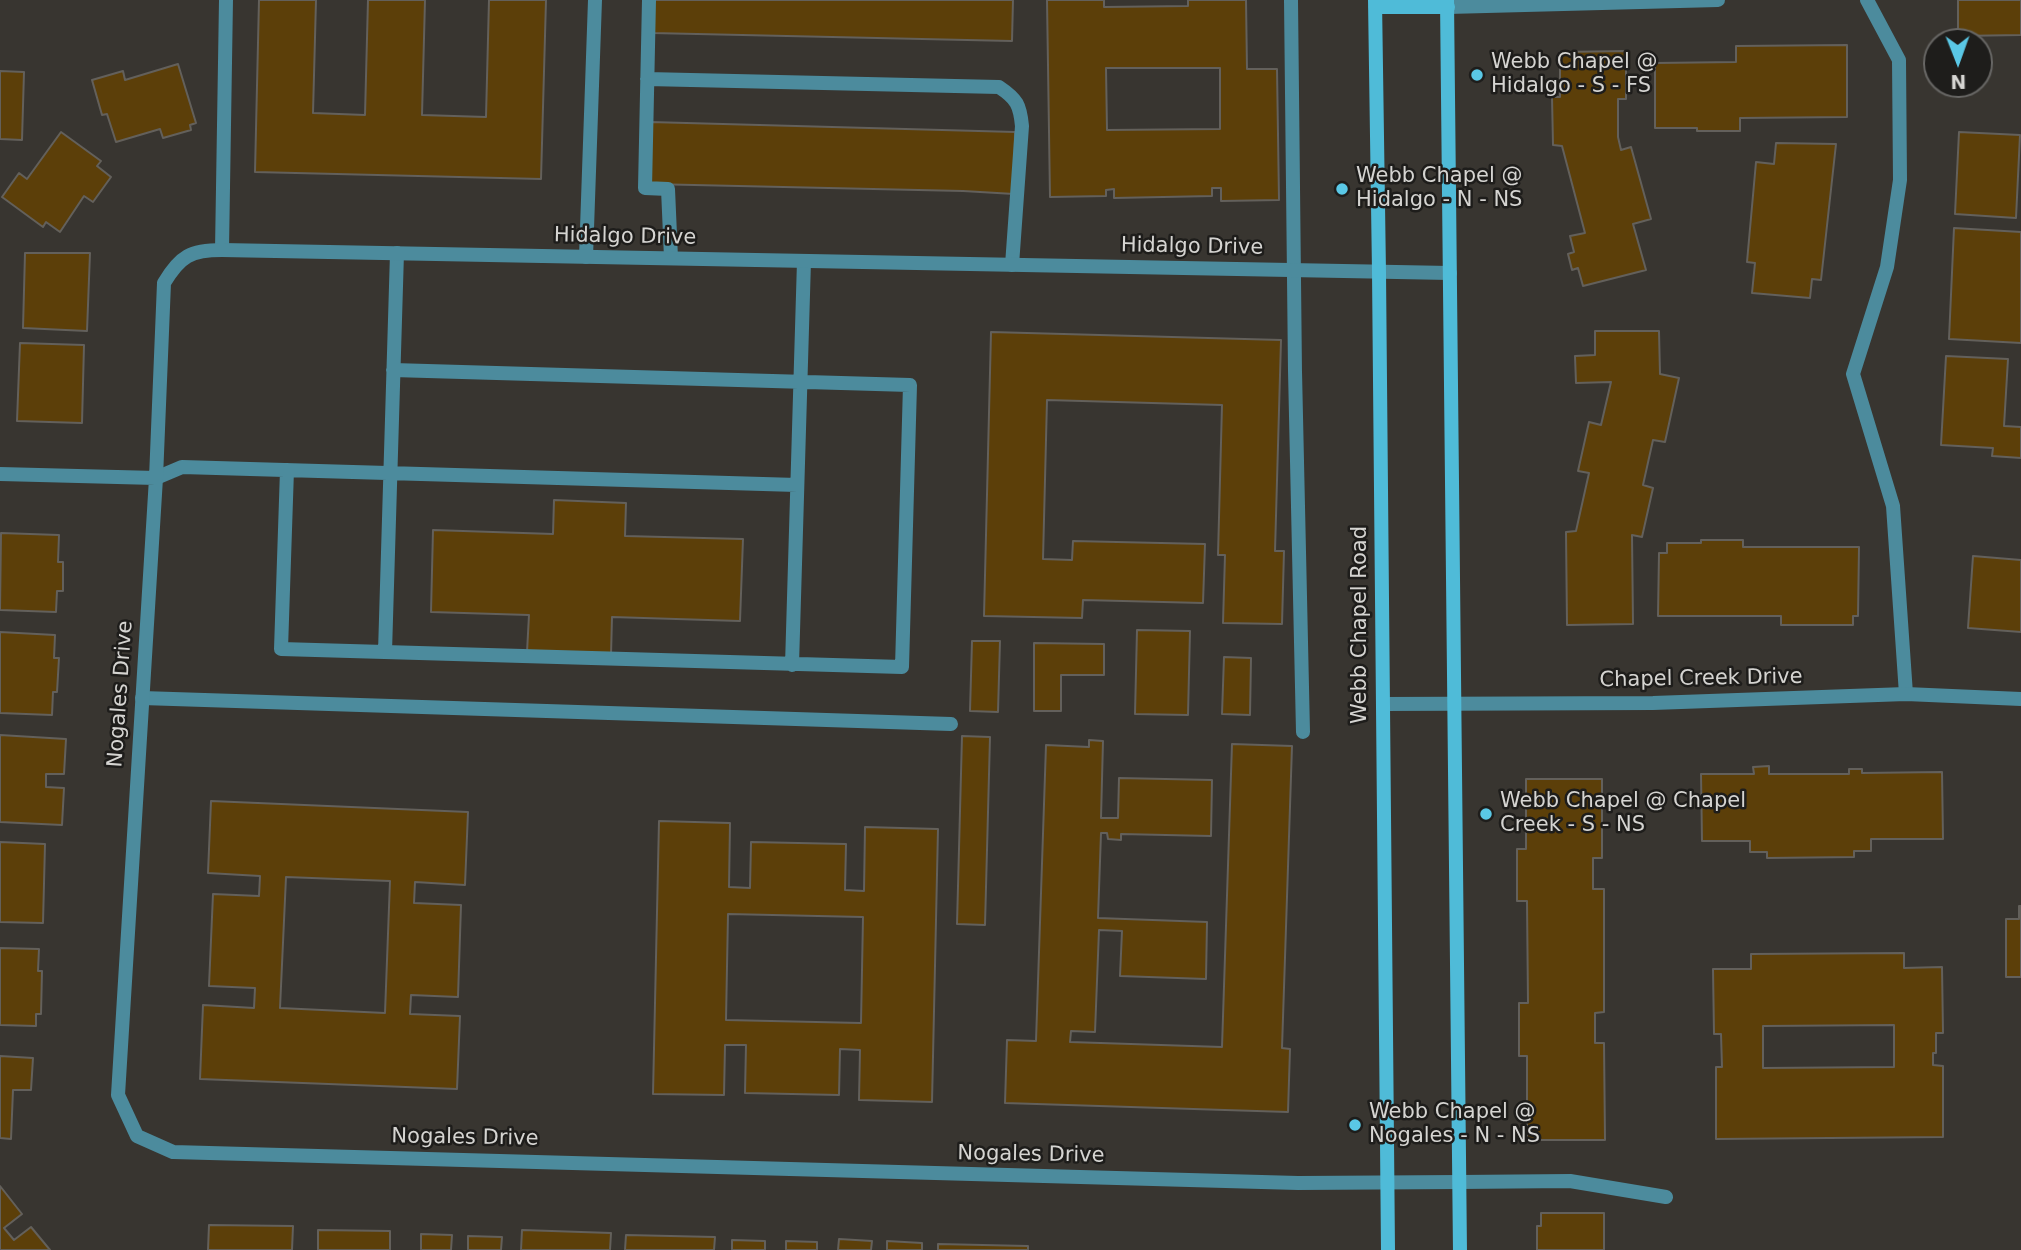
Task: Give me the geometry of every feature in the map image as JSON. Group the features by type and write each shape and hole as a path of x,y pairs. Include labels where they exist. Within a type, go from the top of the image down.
{"main road":[{"path":"1375,3 1448,4 1460,1250"},
{"name":"Webb Chapel Road","path":"1375,3 1388,1250"}],"street":[{"path":"222,250 226,0"},
{"path":"586,257 595,0"},
{"path":"649,0 645,188 668,189 671,258"},
{"path":"1291,0 1303,732"},
{"path":"1448,4 1718,0"},
{"path":"1867,0 1899,60 1900,180 1887,267 1853,374 1893,506 1906,694"},
{"path":"647,79 999,87 1013,96 1021,109 1012,265"},
{"name":"Hidalgo Drive","path":"156,478 164,283 176,264 202,250 1450,273"},
{"path":"385,652 397,253"},
{"path":"792,664 804,261"},
{"path":"287,470 281,649 902,667 910,385 393,370"},
{"path":"0,474 156,478 182,467 797,485"},
{"name":"Nogales Drive","path":"156,478 118,1095 137,1136 173,1152 1284,1182 1570,1181 1666,1197"},
{"name":"Chapel Creek Drive","path":"1383,704 1653,703 1906,694 2021,699"},
{"path":"142,698 951,724"}],"building":[{"path":"259,0 316,0 313,113 365,115 368,0 425,0 422,115 486,117 489,0 546,0 541,179 255,172"},
{"path":"653,0 1013,0 1012,41 652,33"},
{"path":"1047,0 1104,0 1104,7 1188,6 1188,0 1246,0 1247,69 1277,69 1279,200 1221,201 1221,188 1212,188 1212,196 1114,198 1114,189 1106,190 1106,196 1050,197","holes":["1106,68 1220,68 1220,129 1107,130"]},
{"path":"1958,0 2021,0 2021,35 1993,35 1993,28 1958,28"},
{"path":"1847,45 1847,117 1740,118 1740,131 1655,128 1655,63 1736,62 1736,46"},
{"path":"1626,51 1626,99 1618,99 1618,137 1621,150 1631,147 1651,219 1633,224 1646,270 1583,286 1578,268 1572,270 1568,254 1574,252 1570,236 1585,233 1562,146 1553,145 1552,97 1560,97 1560,52"},
{"path":"178,64 196,123 190,125 191,130 163,138 160,129 116,142 107,114 102,115 92,80 123,71 125,80"},
{"path":"0,71 24,72 22,140 0,139"},
{"path":"650,122 1015,132 1014,194 649,184"},
{"path":"61,132 101,161 97,166 111,177 93,202 84,196 60,232 46,222 43,227 2,197 19,173 27,179"},
{"path":"1959,132 2020,135 2016,218 1955,214"},
{"path":"1776,143 1836,144 1821,280 1812,279 1810,298 1752,293 1755,263 1747,262 1756,162 1774,164"},
{"path":"1954,228 2021,232 2021,343 1949,339"},
{"path":"25,253 90,253 87,331 23,328"},
{"path":"1595,331 1659,331 1660,374 1679,378 1665,442 1653,440 1643,485 1653,488 1642,537 1632,535 1633,624 1567,625 1566,532 1576,531 1589,473 1578,471 1589,422 1601,425 1611,382 1576,383 1575,356 1595,355"},
{"path":"991,332 1281,340 1275,551 1284,551 1282,624 1223,623 1225,555 1218,555 1222,405 1047,400 1043,559 1072,560 1073,541 1205,544 1203,603 1083,600 1082,618 984,616"},
{"path":"20,343 84,345 82,423 17,421"},
{"path":"1946,356 2008,359 2004,426 2021,427 2021,458 1992,456 1993,448 1941,445"},
{"path":"554,500 626,503 625,536 743,539 740,621 612,617 611,655 527,652 529,615 431,612 433,530 553,534"},
{"path":"1,533 59,535 58,562 63,562 63,591 57,591 56,612 0,610"},
{"path":"1701,540 1743,540 1743,547 1859,547 1858,616 1853,616 1853,625 1781,625 1781,616 1658,616 1659,553 1667,553 1667,543 1701,543"},
{"path":"1973,556 2021,560 2021,632 1968,628"},
{"path":"1137,630 1190,631 1188,715 1135,714"},
{"path":"0,632 55,635 54,658 59,658 57,692 53,692 52,715 0,713"},
{"path":"972,641 1000,641 998,712 970,711"},
{"path":"1034,643 1104,644 1104,675 1061,675 1061,711 1034,711"},
{"path":"1224,657 1251,658 1250,715 1222,714"},
{"path":"0,735 66,739 64,774 46,774 46,787 64,788 62,825 0,822"},
{"path":"962,736 990,737 985,925 957,924"},
{"path":"1089,740 1103,741 1101,818 1118,818 1119,778 1212,780 1211,836 1121,834 1121,840 1108,839 1107,833 1101,833 1098,918 1207,922 1206,979 1120,976 1122,931 1099,930 1095,1032 1071,1031 1070,1042 1222,1047 1232,744 1292,746 1282,1048 1290,1049 1288,1112 1005,1103 1007,1040 1036,1041 1046,745 1089,747"},
{"path":"1769,766 1769,774 1849,774 1849,769 1862,769 1862,773 1942,772 1943,839 1871,839 1871,851 1854,851 1854,857 1767,858 1767,852 1750,852 1750,841 1702,841 1701,774 1754,774 1753,767"},
{"path":"1526,779 1602,779 1602,858 1593,858 1593,889 1604,889 1604,1012 1595,1013 1595,1043 1604,1043 1605,1140 1527,1140 1527,1056 1519,1056 1519,1003 1528,1003 1527,901 1517,901 1517,849 1526,849"},
{"path":"211,801 468,812 465,885 415,882 414,903 461,905 458,997 411,995 410,1014 460,1016 457,1089 200,1079 203,1005 254,1008 255,988 209,986 213,894 259,896 260,876 208,873","holes":["286,877 390,881 385,1013 280,1008"]},
{"path":"659,821 730,823 729,887 750,888 751,842 846,844 845,890 864,891 865,827 938,829 932,1102 859,1100 860,1050 840,1049 839,1095 745,1093 746,1045 725,1045 724,1095 653,1094","holes":["728,914 863,917 861,1023 726,1020"]},
{"path":"0,842 45,844 43,923 0,922"},
{"path":"2019,906 2021,977 2006,977 2006,919 2019,919"},
{"path":"0,948 39,949 38,971 42,971 41,1014 36,1014 36,1026 0,1025"},
{"path":"1904,953 1904,968 1942,967 1943,1033 1936,1033 1933,1065 1943,1066 1943,1137 1716,1139 1716,1067 1722,1067 1721,1034 1714,1034 1713,969 1751,969 1751,954","holes":["1894,1025 1894,1067 1763,1068 1763,1026"]},
{"path":"0,1056 33,1058 31,1090 13,1090 11,1139 0,1138"},
{"path":"0,1186 22,1214 4,1228 14,1240 31,1227 50,1250 0,1250"},
{"path":"1541,1213 1604,1213 1604,1250 1537,1250 1537,1226 1541,1226"},
{"path":"209,1225 293,1226 292,1250 208,1250"},
{"path":"318,1230 390,1231 390,1250 318,1250"},
{"path":"522,1230 611,1233 610,1250 521,1250"},
{"path":"421,1234 452,1235 451,1250 421,1250"},
{"path":"626,1235 715,1237 714,1250 625,1250"},
{"path":"468,1236 502,1237 501,1250 468,1250"},
{"path":"839,1239 872,1241 871,1250 838,1250"},
{"path":"732,1240 765,1241 765,1250 732,1250"},
{"path":"786,1241 817,1242 817,1250 786,1250"},
{"path":"887,1241 922,1243 922,1250 887,1250"},
{"path":"938,1244 1028,1246 1028,1250 938,1250"}],"place":[{"name":"Webb Chapel @ Hidalgo - S - FS","path":"1477,75"},
{"name":"Webb Chapel @ Hidalgo - N - NS","path":"1342,189"},
{"name":"Webb Chapel @ Chapel Creek - S - NS","path":"1486,814"},
{"name":"Webb Chapel @ Nogales - N - NS","path":"1355,1125"}]}
